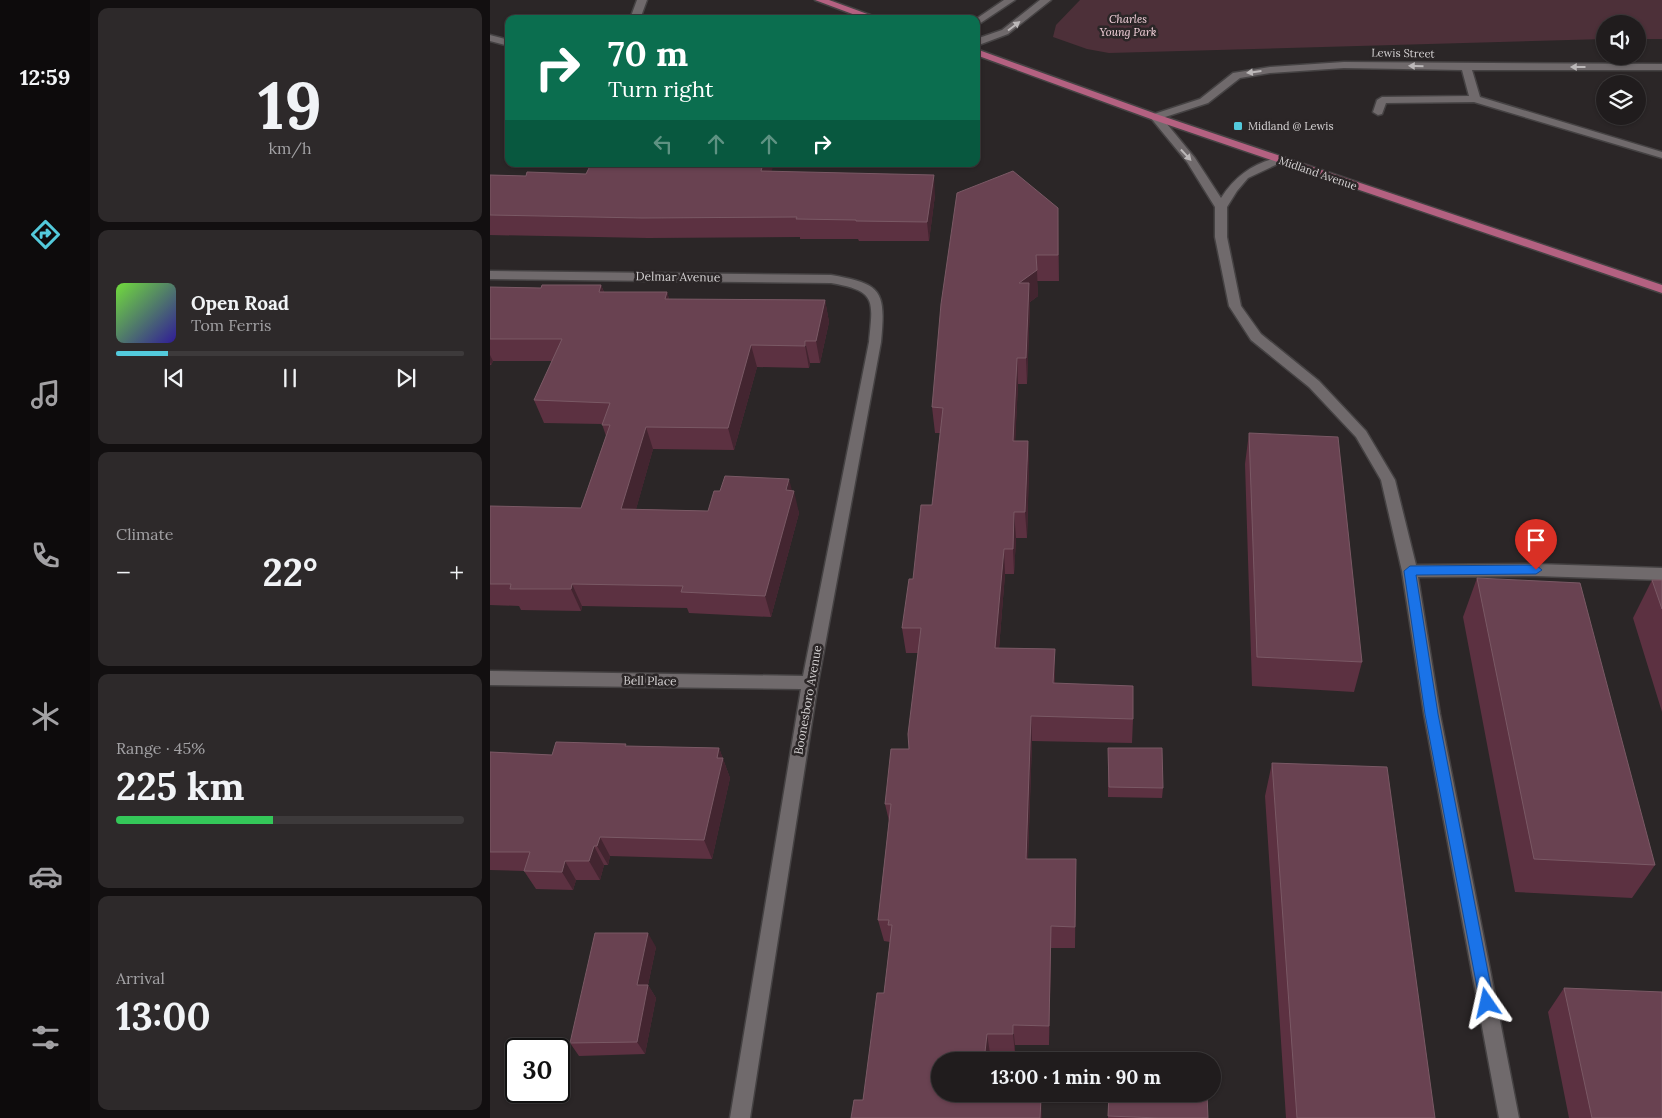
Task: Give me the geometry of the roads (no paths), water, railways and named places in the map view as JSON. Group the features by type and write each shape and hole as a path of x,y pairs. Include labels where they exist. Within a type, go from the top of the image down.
{"main road":[{"path":"820,0 864,15"},
{"name":"Midland Avenue","path":"980,53 1155,117 1662,289"}],"street":[{"path":"636,15 642,0"},
{"path":"980,20 1010,0"},
{"path":"980,41 1005,32 1046,0"},
{"path":"490,38 505,41"},
{"name":"Lewis Street","path":"1155,117 1204,101 1231,79 1246,72 1344,65 1662,67"},
{"path":"1466,67 1475,99"},
{"path":"1378,112 1382,100 1475,99 1662,155"},
{"path":"1155,117 1191,160 1220,207 1221,237 1235,306 1256,337 1314,384 1361,434 1388,480 1410,571 1432,714 1509,1118"},
{"path":"1220,207 1232,187 1246,174 1257,167 1280,160"},
{"name":"Delmar Avenue","path":"490,275 831,279 858,283 866,287"},
{"name":"Boonesboro Avenue","path":"740,1118 810,683 874,342 878,309 877,299 866,287"},
{"path":"1410,571 1536,570 1662,574"},
{"name":"Bell Place","path":"490,678 810,683"}],"place":[{"name":"Midland @ Lewis","path":"1238,126"}],"park label":[{"name":"Charles Young Park","path":"1128,25"}]}
